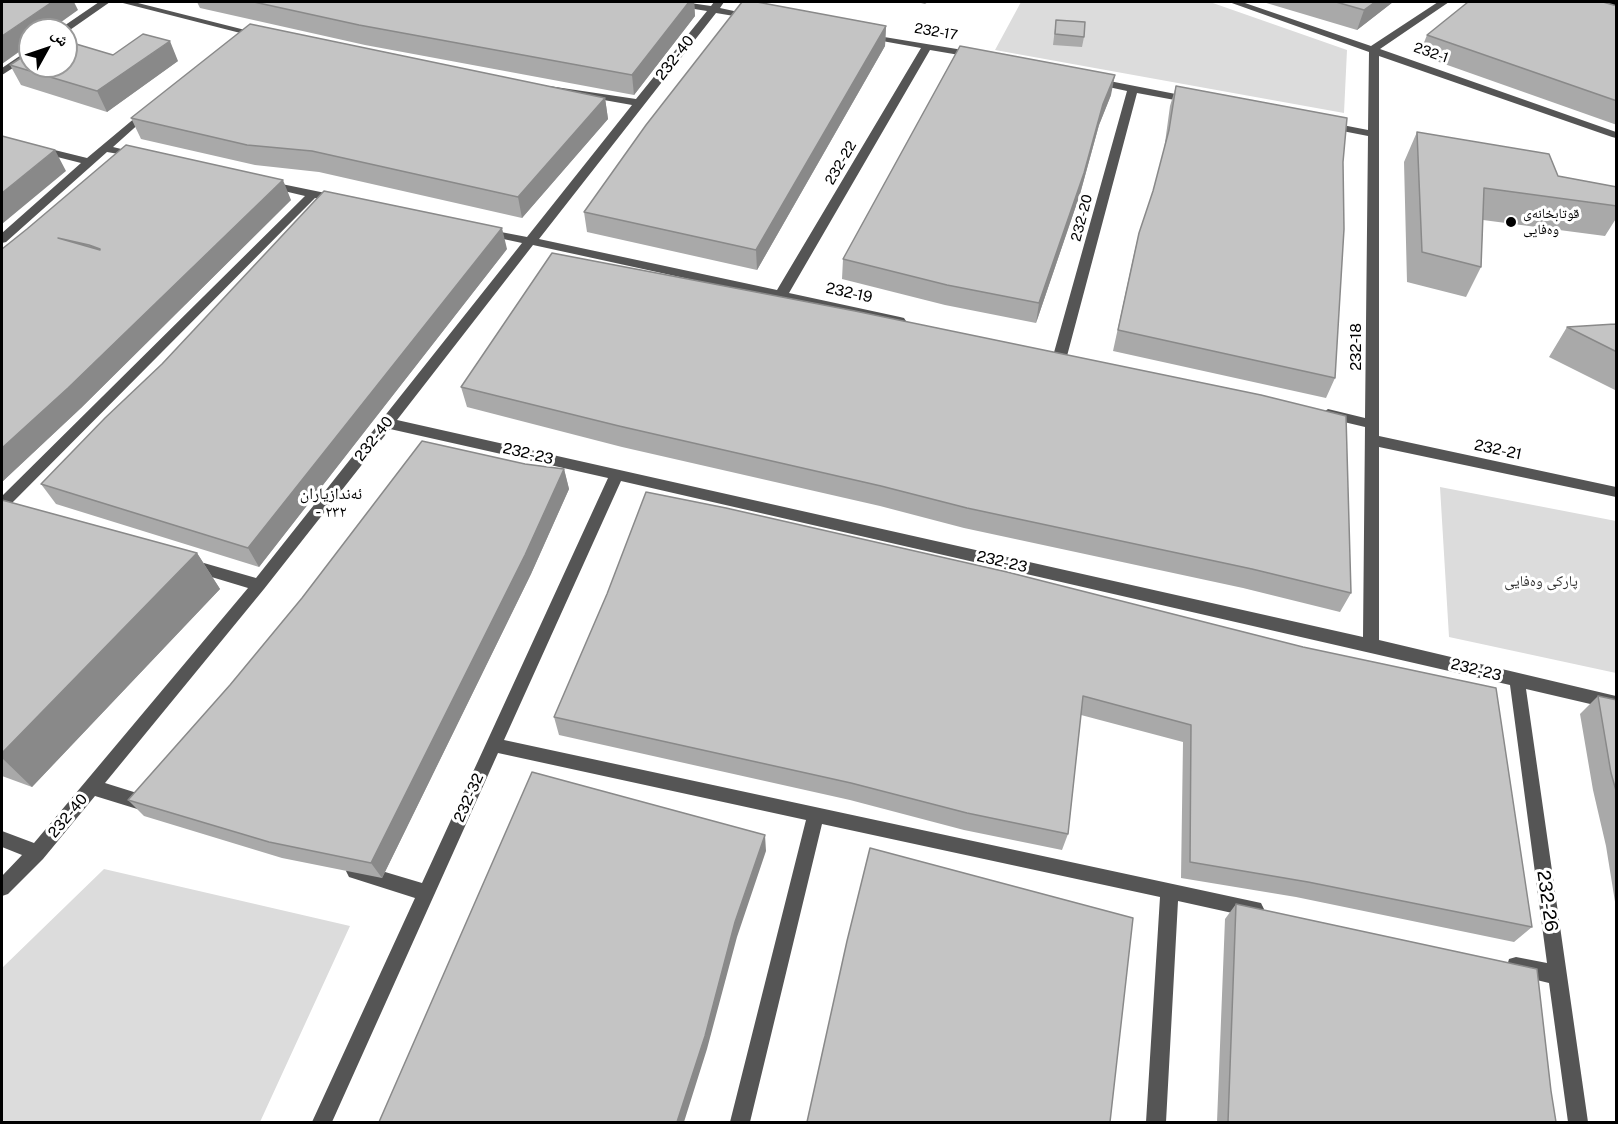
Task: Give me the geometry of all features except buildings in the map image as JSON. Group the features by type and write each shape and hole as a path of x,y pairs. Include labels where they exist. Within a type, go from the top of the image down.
{"main road":[{"path":"1606,2 1617,6"}],"street":[{"path":"78,20 105,2"},
{"path":"124,2 172,9 237,35 276,38"},
{"path":"669,2 716,5 758,17"},
{"name":"232-1","path":"1234,2 1617,135"},
{"path":"1374,49 1444,2"},
{"name":"232-40","path":"2,888 37,853 260,585 716,5"},
{"name":"232-17","path":"848,32 993,59"},
{"name":"232-22","path":"781,295 927,46"},
{"name":"232-18","path":"1371,645 1374,49"},
{"path":"2,72 18,61"},
{"path":"1087,79 1202,102"},
{"path":"545,87 639,103"},
{"name":"232-20","path":"1060,356 1133,89"},
{"path":"2,239 103,148 155,105"},
{"path":"1316,123 1373,134"},
{"path":"2,140 90,162"},
{"path":"103,148 149,159"},
{"path":"255,182 347,202"},
{"path":"5,510 313,194"},
{"name":"232-19","path":"473,229 909,323"},
{"path":"1315,411 1372,424"},
{"name":"232-23","path":"387,423 1371,645 1617,703"},
{"name":"232-21","path":"1372,440 1617,492"},
{"name":"232-32","path":"322,1122 617,474"},
{"path":"181,562 260,585"},
{"name":"232-26","path":"1517,680 1578,1122"},
{"path":"494,745 1272,913"},
{"path":"92,787 159,808"},
{"path":"740,1122 816,814"},
{"path":"2,840 37,853"},
{"path":"337,865 426,893"},
{"path":"1156,1122 1169,891"},
{"path":"1500,962 1557,975"}],"green space":[{"path":"1021,2 1210,2 1347,50 1344,113 995,50"},
{"name":"پارکی وەفایی","path":"1440,487 1616,521 1616,673 1449,637"},
{"path":"104,869 350,926 260,1122 2,1122 2,968"}],"place":[{"name":"قوتابخانەی وەفایی","path":"1511,222"}],"district":[{"name":"ئەندازیاران - ٢٣٢","path":"331,503"}]}
